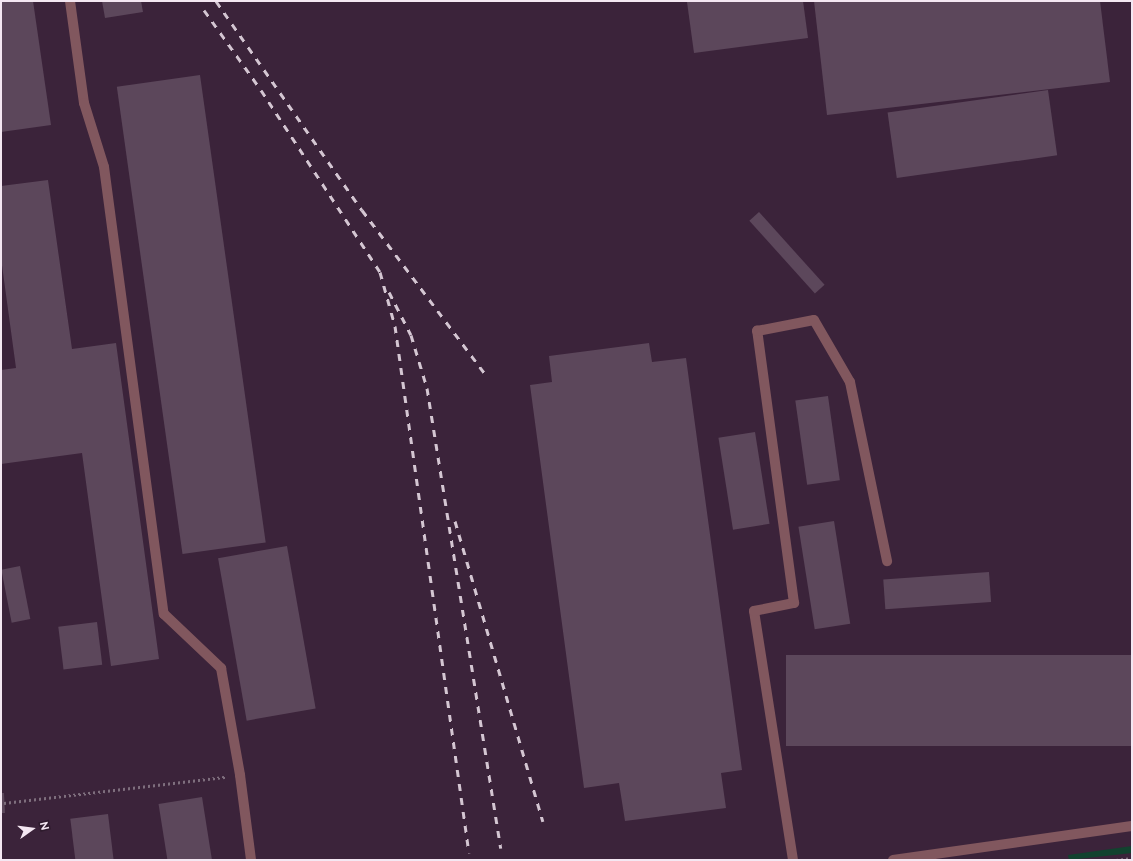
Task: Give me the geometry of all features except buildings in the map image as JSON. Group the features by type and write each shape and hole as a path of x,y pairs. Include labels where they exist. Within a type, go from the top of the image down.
{"lane":[{"path":"70,1 84,103 104,167 164,614 221,668 240,775 251,860"},
{"path":"793,860 754,611 794,603 757,331 814,320 850,382 887,561"},
{"path":"892,860 1132,826"}],"path":[{"path":"4,803 240,775"},
{"path":"1116,860 1132,858"}],"shaded area":[{"path":"1,1 1132,1 1132,860 1,860"}],"green space":[{"path":"1132,846 1132,853 1069,860 1068,855"}],"railway":[{"path":"216,1 362,210 485,374"},
{"path":"204,10 261,90 380,272 395,326 469,853"},
{"path":"389,292 411,335 427,388 501,848"},
{"path":"455,521 543,821"}]}
